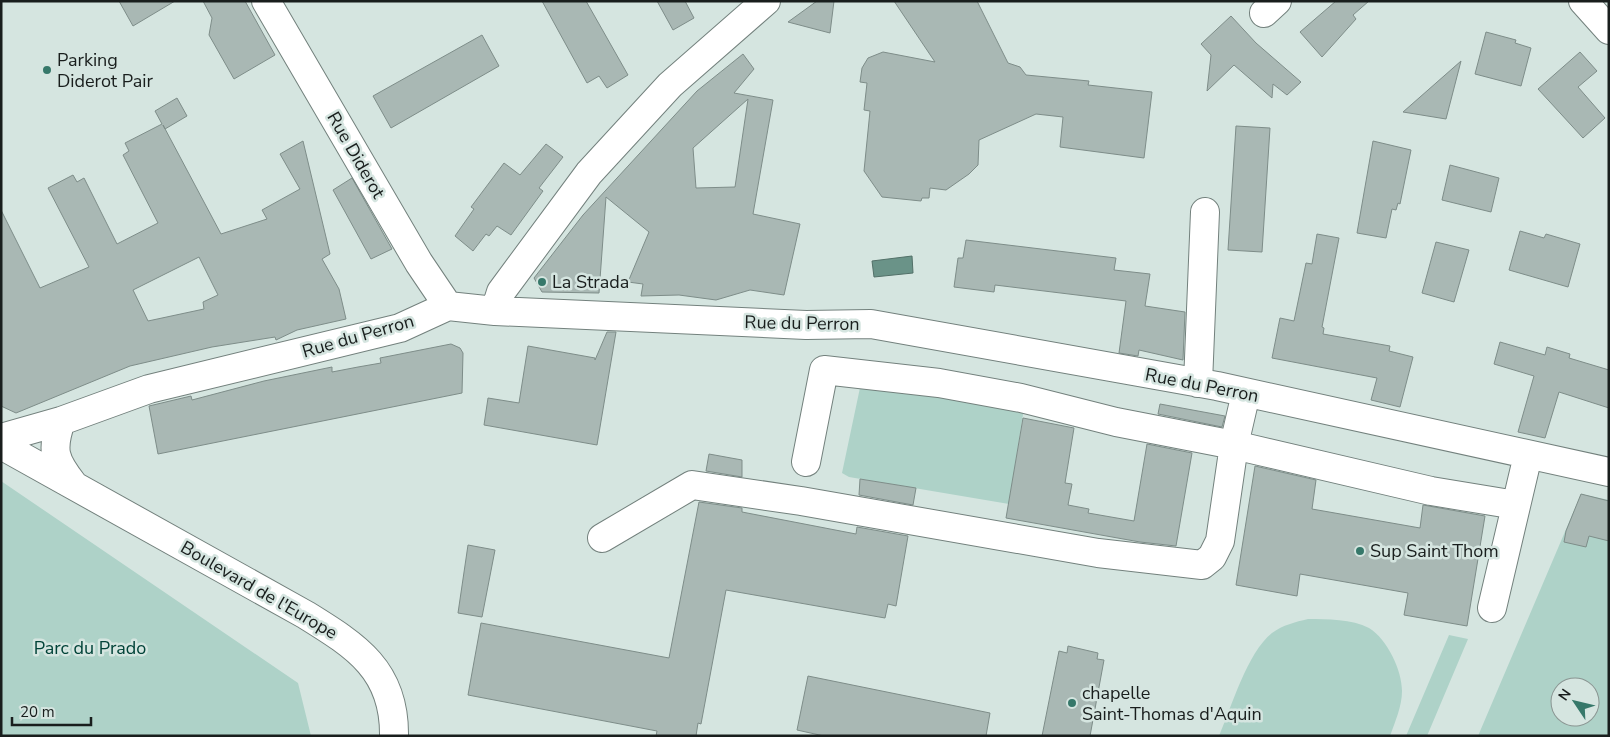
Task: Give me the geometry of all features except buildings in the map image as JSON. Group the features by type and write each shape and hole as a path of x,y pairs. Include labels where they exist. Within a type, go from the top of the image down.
{"street":[{"name":"Rue Diderot","path":"266,1 419,263 448,306"},
{"path":"495,311 501,292 589,173 670,85 766,1"},
{"path":"1583,1 1609,30"},
{"path":"1198,383 1205,212"},
{"name":"Rue du Perron","path":"1,438 61,421 149,389 400,328 448,306 495,311 806,325 871,324 1198,383 1609,472"},
{"path":"805,480 824,370 939,384 1021,398 1116,422 1234,445 1431,490 1516,505"},
{"path":"602,538 692,485 805,480 1098,553 1202,565 1212,557 1220,541 1234,445 1246,393"},
{"name":"Boulevard de l'Europe","path":"61,421 55,439 55,454 61,469 74,485"},
{"name":"Boulevard de l'Europe","path":"1,445 306,615 351,643 380,675 390,697 394,736"},
{"path":"1492,608 1528,454"}],"green space":[{"path":"861,383 1024,408 1009,504 849,477 842,473"},
{"name":"Parc du Prado","path":"1,481 298,683 311,736 1,736"},
{"path":"1581,494 1609,500 1609,736 1478,736"},
{"path":"1308,619 1339,620 1362,625 1376,633 1387,647 1396,665 1402,691 1400,708 1390,736 1219,736 1248,666 1263,642 1280,628"},
{"path":"1449,635 1468,639 1427,736 1406,736"}],"shaded area":[{"path":"912,256 913,273 874,277 872,261"}],"place":[{"name":"Parking Diderot Pair","path":"47,70"},
{"name":"La Strada","path":"542,282"},
{"name":"Sup Saint Thom","path":"1360,551"},
{"name":"chapelle Saint-Thomas d'Aquin","path":"1072,703"}]}
